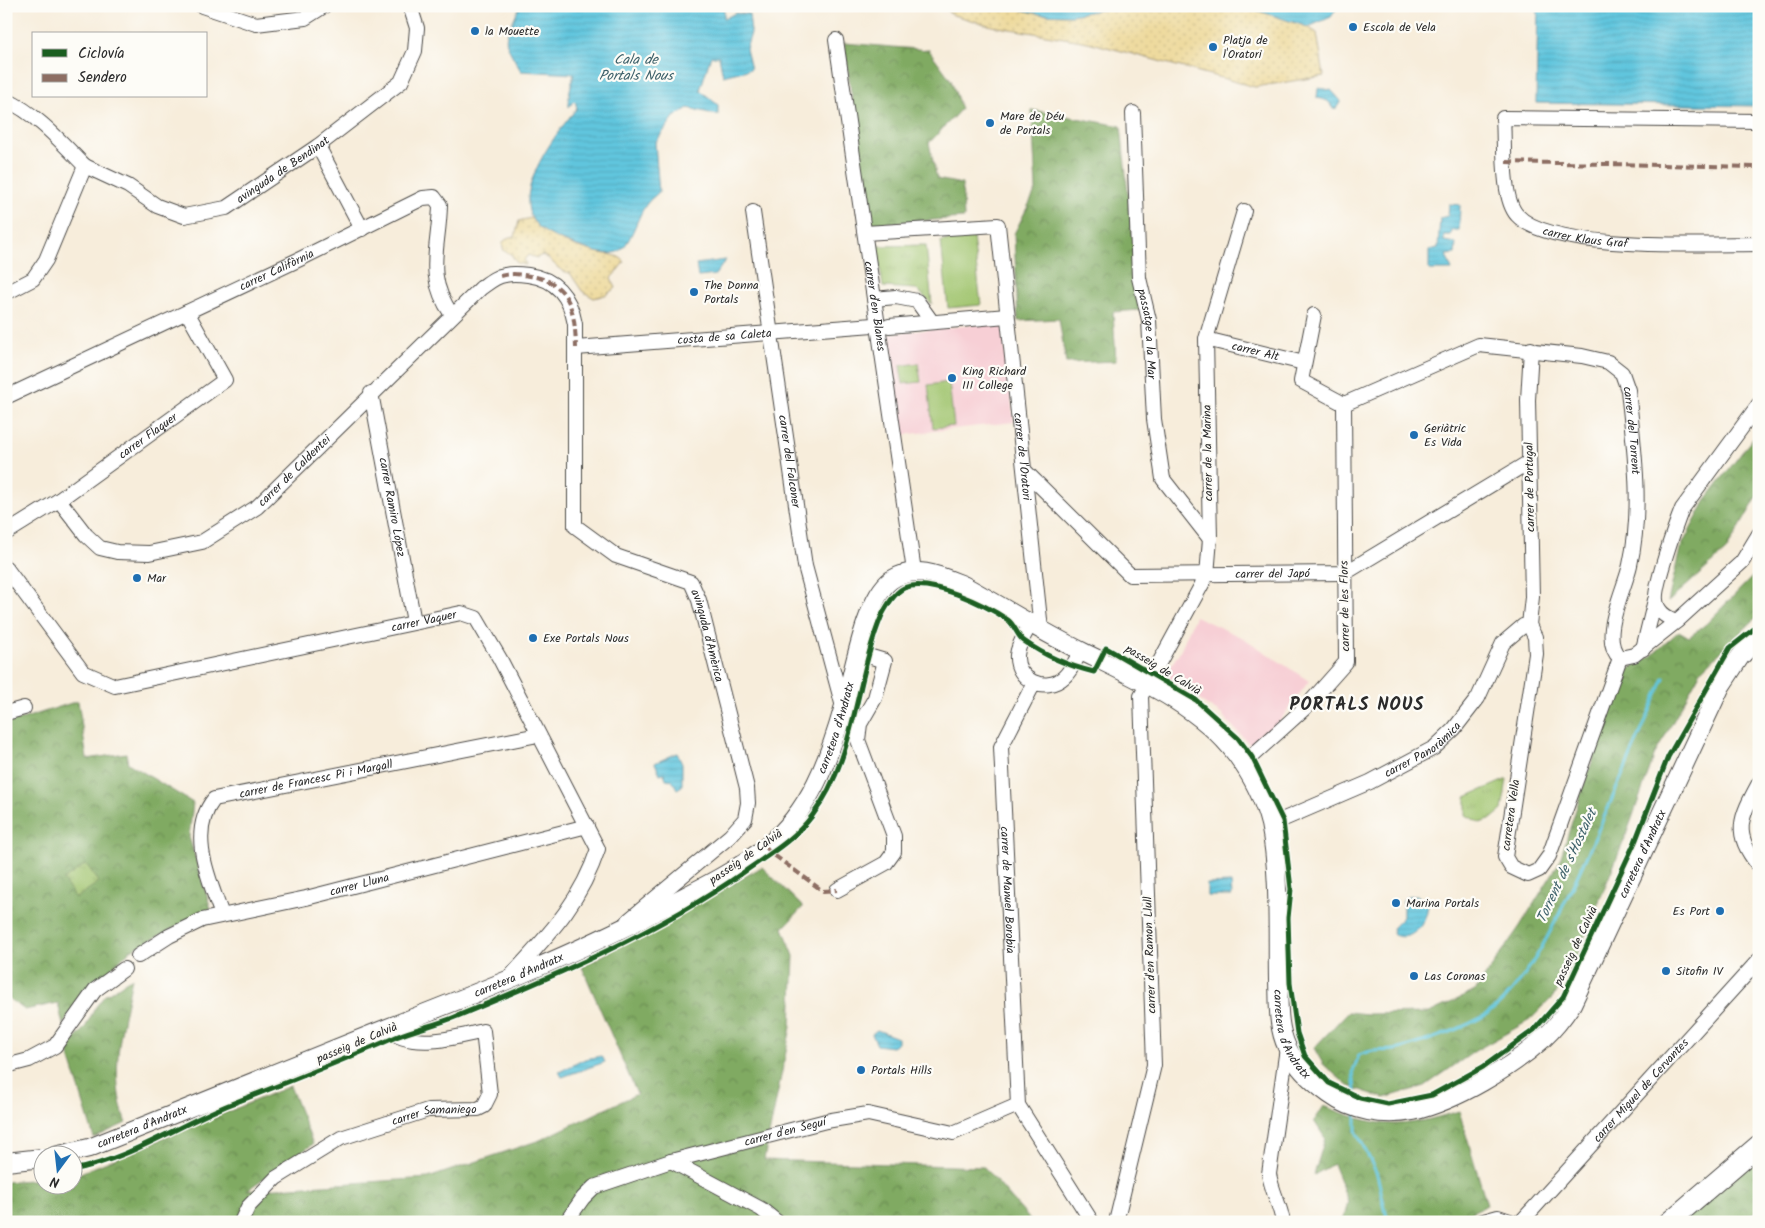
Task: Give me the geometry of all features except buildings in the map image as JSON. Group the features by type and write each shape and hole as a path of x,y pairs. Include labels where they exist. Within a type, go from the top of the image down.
{"highway":[{"path":"1669,1222 1759,1145"}],"main road":[{"name":"carretera d'Andratx","path":"82,1149 96,1145 505,982 613,933 717,878 766,847 779,834 816,786 844,708 858,654 877,595 892,580 914,571 926,572 951,580 1146,685 1185,707 1208,724 1243,764 1259,794 1270,825 1276,893 1280,1023 1287,1048 1308,1077 1336,1100 1357,1109 1379,1112 1400,1113 1419,1110 1460,1093 1517,1058 1544,1038 1572,1004 1592,966 1721,686 1740,657 1759,637"},
{"path":"6,1162 32,1159"}],"street":[{"path":"202,6 256,24 306,18 324,6"},
{"name":"avinguda de Bendinat","path":"85,166 128,186 157,206 184,216 226,208 318,146 401,82 416,51 417,28 410,6"},
{"name":"carrer d'en Blanes","path":"836,40 914,571"},
{"path":"6,100 17,105 60,141 85,166 46,260 33,279 6,293"},
{"name":"passatge a la Mar","path":"1133,113 1139,278 1149,320 1154,419 1163,479 1210,539"},
{"name":"carrer Klaus Graf","path":"1759,121 1504,118 1508,195 1516,215 1538,228 1597,242 1759,244"},
{"path":"318,146 362,229"},
{"name":"carrer Califòrnia","path":"6,397 362,229 423,198 434,197 440,205 434,278 440,298 452,315"},
{"name":"carrer de la Marina","path":"1146,685 1207,575 1210,539 1206,339 1244,211"},
{"name":"carrer del Falconer","path":"753,212 804,566 844,708"},
{"name":"carrer de l'Oratori","path":"865,233 998,225 1026,472 1036,626"},
{"name":"carrer de Caldentei","path":"59,500 86,535 100,548 117,552 149,553 202,542 257,507 452,315 481,288 500,276 519,274 538,277 555,285 565,294 572,307 576,348"},
{"path":"874,299 896,297 917,301 932,322"},
{"name":"carrer Flaquer","path":"6,533 59,500 225,380 187,312"},
{"path":"1314,315 1301,381 1344,404"},
{"path":"889,326 1007,316"},
{"name":"costa de sa Caleta","path":"576,348 873,325"},
{"name":"carrer Alt","path":"1206,339 1304,364"},
{"name":"carrer del Torrent","path":"1344,404 1479,345 1582,356 1608,362 1622,373 1628,390 1638,497 1630,565 1610,634 1614,652 1620,658"},
{"name":"avinguda d'Amèrica","path":"576,348 575,526 616,556 691,582 699,600 742,768 748,803 745,819 730,836 613,933"},
{"name":"carrer de Portugal","path":"1530,626 1532,597 1528,400 1531,350"},
{"name":"carrer Ramiro López","path":"371,393 414,622"},
{"name":"carrer de les Flors","path":"1243,764 1306,707 1346,662 1344,404"},
{"path":"1643,649 1674,526 1682,509 1759,404"},
{"path":"1345,573 1529,462"},
{"name":"carrer del Japó","path":"1026,472 1130,575 1345,573"},
{"path":"1620,658 1627,658 1643,649 1677,621 1742,562 1759,534"},
{"name":"carrer Vaquer","path":"6,568 83,672 115,686 461,613 476,618 500,659 598,848 590,873 565,916 505,982"},
{"path":"1655,600 1662,613 1677,621"},
{"path":"1036,626 1020,644 1017,657 1020,670 1034,683 1044,685 1059,681 1068,673 1081,651"},
{"name":"carrer Panoràmica","path":"1270,825 1370,782 1434,748 1454,728 1478,698 1503,643 1523,626 1530,626"},
{"name":"carretera Vella","path":"1530,626 1535,637 1536,654 1505,851 1505,857 1511,868 1528,875 1539,870 1549,856 1620,658"},
{"name":"carretera d'Andratx","path":"837,890 886,863 894,852 894,836 858,740 860,724 875,698 885,661 858,654"},
{"name":"carrer de Manuel Borobia","path":"1018,1105 1001,747 1034,683"},
{"name":"carrer d'en Ramon Llull","path":"1116,1222 1154,1065 1141,696 1146,685"},
{"path":"6,713 24,708"},
{"name":"carrer de Francesc Pi i Margall","path":"222,915 203,863 201,828 206,810 214,800 538,734"},
{"path":"1759,783 1744,810 1741,822 1743,845 1759,866"},
{"name":"carrer Lluna","path":"138,956 168,936 202,920 306,898 587,826"},
{"name":"carrer Miguel de Cervantes","path":"1521,1222 1759,960"},
{"path":"6,1066 29,1060 55,1046 95,990 124,969"},
{"name":"carrer Samaniego","path":"241,1222 248,1207 276,1178 341,1138 428,1110 478,1109 484,1106 490,1094 484,1031 441,1042 396,1037 387,1029"},
{"path":"1287,1048 1269,1174 1272,1193 1294,1222"},
{"path":"1018,1105 1092,1222"},
{"name":"carrer d'en Seguí","path":"566,1222 583,1198 594,1187 671,1161 826,1121 868,1114 953,1133 1018,1105"},
{"path":"671,1161 761,1209 777,1222"},
{"path":"1281,1207 1283,1222"},
{"path":"1480,1222 1498,1217 1513,1222"}],"shaded area":[{"name":"King Richard III College","path":"1002,322 1014,422 901,435 889,334"},
{"path":"1195,616 1245,639 1309,681 1275,727 1253,748 1221,714 1164,677 1180,651"}],"green space":[{"path":"844,43 929,50 951,80 961,109 929,143 937,179 962,184 964,218 870,224"},
{"path":"1032,110 1121,126 1140,310 1113,312 1116,361 1066,363 1059,319 1018,321 1014,234 1036,190"},
{"path":"973,237 981,305 948,308 941,241"},
{"path":"926,245 932,304 916,289 883,287 877,246"},
{"path":"918,363 921,382 903,384 900,366"},
{"path":"949,382 954,426 933,428 928,385"},
{"path":"1759,430 1759,494 1726,551 1668,602 1680,549 1707,498"},
{"path":"1759,570 1759,615 1701,671 1655,754 1625,838 1575,960 1557,993 1530,1020 1475,1051 1425,1086 1384,1098 1348,1086 1323,1064 1314,1048 1348,1012 1367,1014 1429,1013 1475,991 1520,926 1559,863 1582,790 1625,671 1649,658 1679,631 1689,637 1706,624"},
{"path":"78,701 87,759 126,753 128,763 193,803 189,837 211,909 131,950 80,998 63,1025 58,1003 25,1010 6,997 6,724"},
{"path":"1507,779 1502,810 1490,820 1480,823 1466,815 1466,797"},
{"path":"86,864 99,882 76,898 63,880"},
{"path":"762,867 803,907 783,928 794,956 791,1027 764,1160 984,1167 1032,1222 6,1222 6,1182 32,1180 32,1196 82,1196 82,1172 290,1086 313,1144 247,1190 428,1178 540,1140 637,1094 582,967"},
{"path":"132,978 118,1050 117,1068 118,1086 126,1123 94,1138 67,1049 86,1026 95,1008 105,995"},
{"path":"1324,1106 1361,1119 1391,1124 1421,1121 1459,1111 1487,1205 1461,1217 1460,1222 1343,1222 1348,1201 1333,1164 1314,1175 1325,1138 1314,1121"},
{"path":"1759,1156 1759,1209 1739,1222 1682,1222"}],"sand":[{"name":"Platja de l'Oratori","path":"941,6 1005,6 1040,14 1071,15 1105,9 1143,6 1244,6 1308,27 1317,33 1324,76 1255,87 1088,42 992,26 953,15"},
{"path":"531,218 545,231 562,241 622,259 625,262 611,278 616,288 605,295 594,298 582,291 570,273 558,268 542,255 537,258 528,255 524,260 526,265 517,263 511,254 504,251 502,243 509,237 515,237 519,221"}],"water":[{"name":"Cala de Portals Nous","path":"520,6 724,6 724,19 735,13 749,14 751,33 746,49 751,69 723,76 719,56 711,56 700,90 718,105 718,115 688,108 674,117 655,143 659,192 646,205 627,243 623,248 614,253 597,252 554,237 535,223 529,210 528,195 532,179 540,162 559,131 577,108 575,101 569,107 569,94 574,74 521,71 514,59 506,39"},
{"path":"1005,6 1143,6 1105,9 1071,15 1040,14"},
{"path":"1244,6 1338,6 1331,17 1308,27"},
{"path":"1538,6 1759,6 1759,106 1536,103"},
{"path":"1318,88 1331,90 1341,101 1335,110 1328,101 1317,98"},
{"path":"1449,204 1460,205 1459,230 1452,230 1451,235 1444,235 1444,241 1456,243 1455,254 1446,255 1452,270 1429,270 1429,250 1438,248 1440,218 1448,216"},
{"path":"726,260 715,275 698,277 696,264"},
{"path":"677,753 682,764 682,786 677,789 672,780 666,779 664,773 660,774 655,763"},
{"path":"1231,883 1232,896 1207,896 1207,884"},
{"path":"1417,895 1428,904 1422,923 1418,929 1408,936 1394,935 1392,928 1403,917 1403,900 1407,896"},
{"path":"877,1030 898,1038 898,1043 892,1047 877,1045 872,1034"},
{"path":"602,1056 605,1062 562,1077 559,1072 585,1059"}],"waterway":[{"name":"Torrent de s'Hostalet","path":"1356,1102 1353,1071 1359,1055 1370,1051 1394,1050 1445,1034 1487,1014 1515,988 1539,952 1576,879 1664,678"},
{"name":"Torrent de s'Hostalet","path":"1356,1114 1356,1131 1377,1174 1388,1222"}],"marked path":[{"path":"1506,162 1759,167"},
{"path":"500,276 519,274 544,279 563,292 572,312 576,348"},
{"path":"766,847 771,853 823,891 837,890"}],"cycle path":[{"name":"passeig de Calvià","path":"82,1168 112,1159 226,1106 403,1034 455,1017 530,986 604,952 676,915 762,859 789,840 805,825 827,794 838,770 846,744 866,665 882,615 897,593 904,588 915,586 942,589 986,607 1008,620 1022,639 1032,646 1049,656 1075,667 1094,672 1106,648 1196,700 1238,738 1252,757 1283,821 1291,889 1288,918 1290,983 1297,1033 1305,1056 1329,1083 1360,1098 1388,1104 1432,1095 1483,1067 1534,1030 1563,997 1635,842 1668,757 1730,648 1759,625"}],"place":[{"name":"Escola de Vela","path":"1353,27"},
{"name":"la Mouette","path":"475,31"},
{"name":"Platja de l'Oratori","path":"1213,47"},
{"name":"Mare de Déu de Portals","path":"990,123"},
{"name":"The Donna Portals","path":"694,292"},
{"name":"King Richard III College","path":"952,378"},
{"name":"Geriàtric Es Vida","path":"1414,435"},
{"name":"Mar","path":"137,578"},
{"name":"Exe Portals Nous","path":"533,638"},
{"name":"Marina Portals","path":"1396,903"},
{"name":"Es Port","path":"1720,911"},
{"name":"Sitofin IV","path":"1666,971"},
{"name":"Las Coronas","path":"1414,976"},
{"name":"Portals Hills","path":"861,1070"}],"district":[{"name":"PORTALS NOUS","path":"1357,705"}]}
